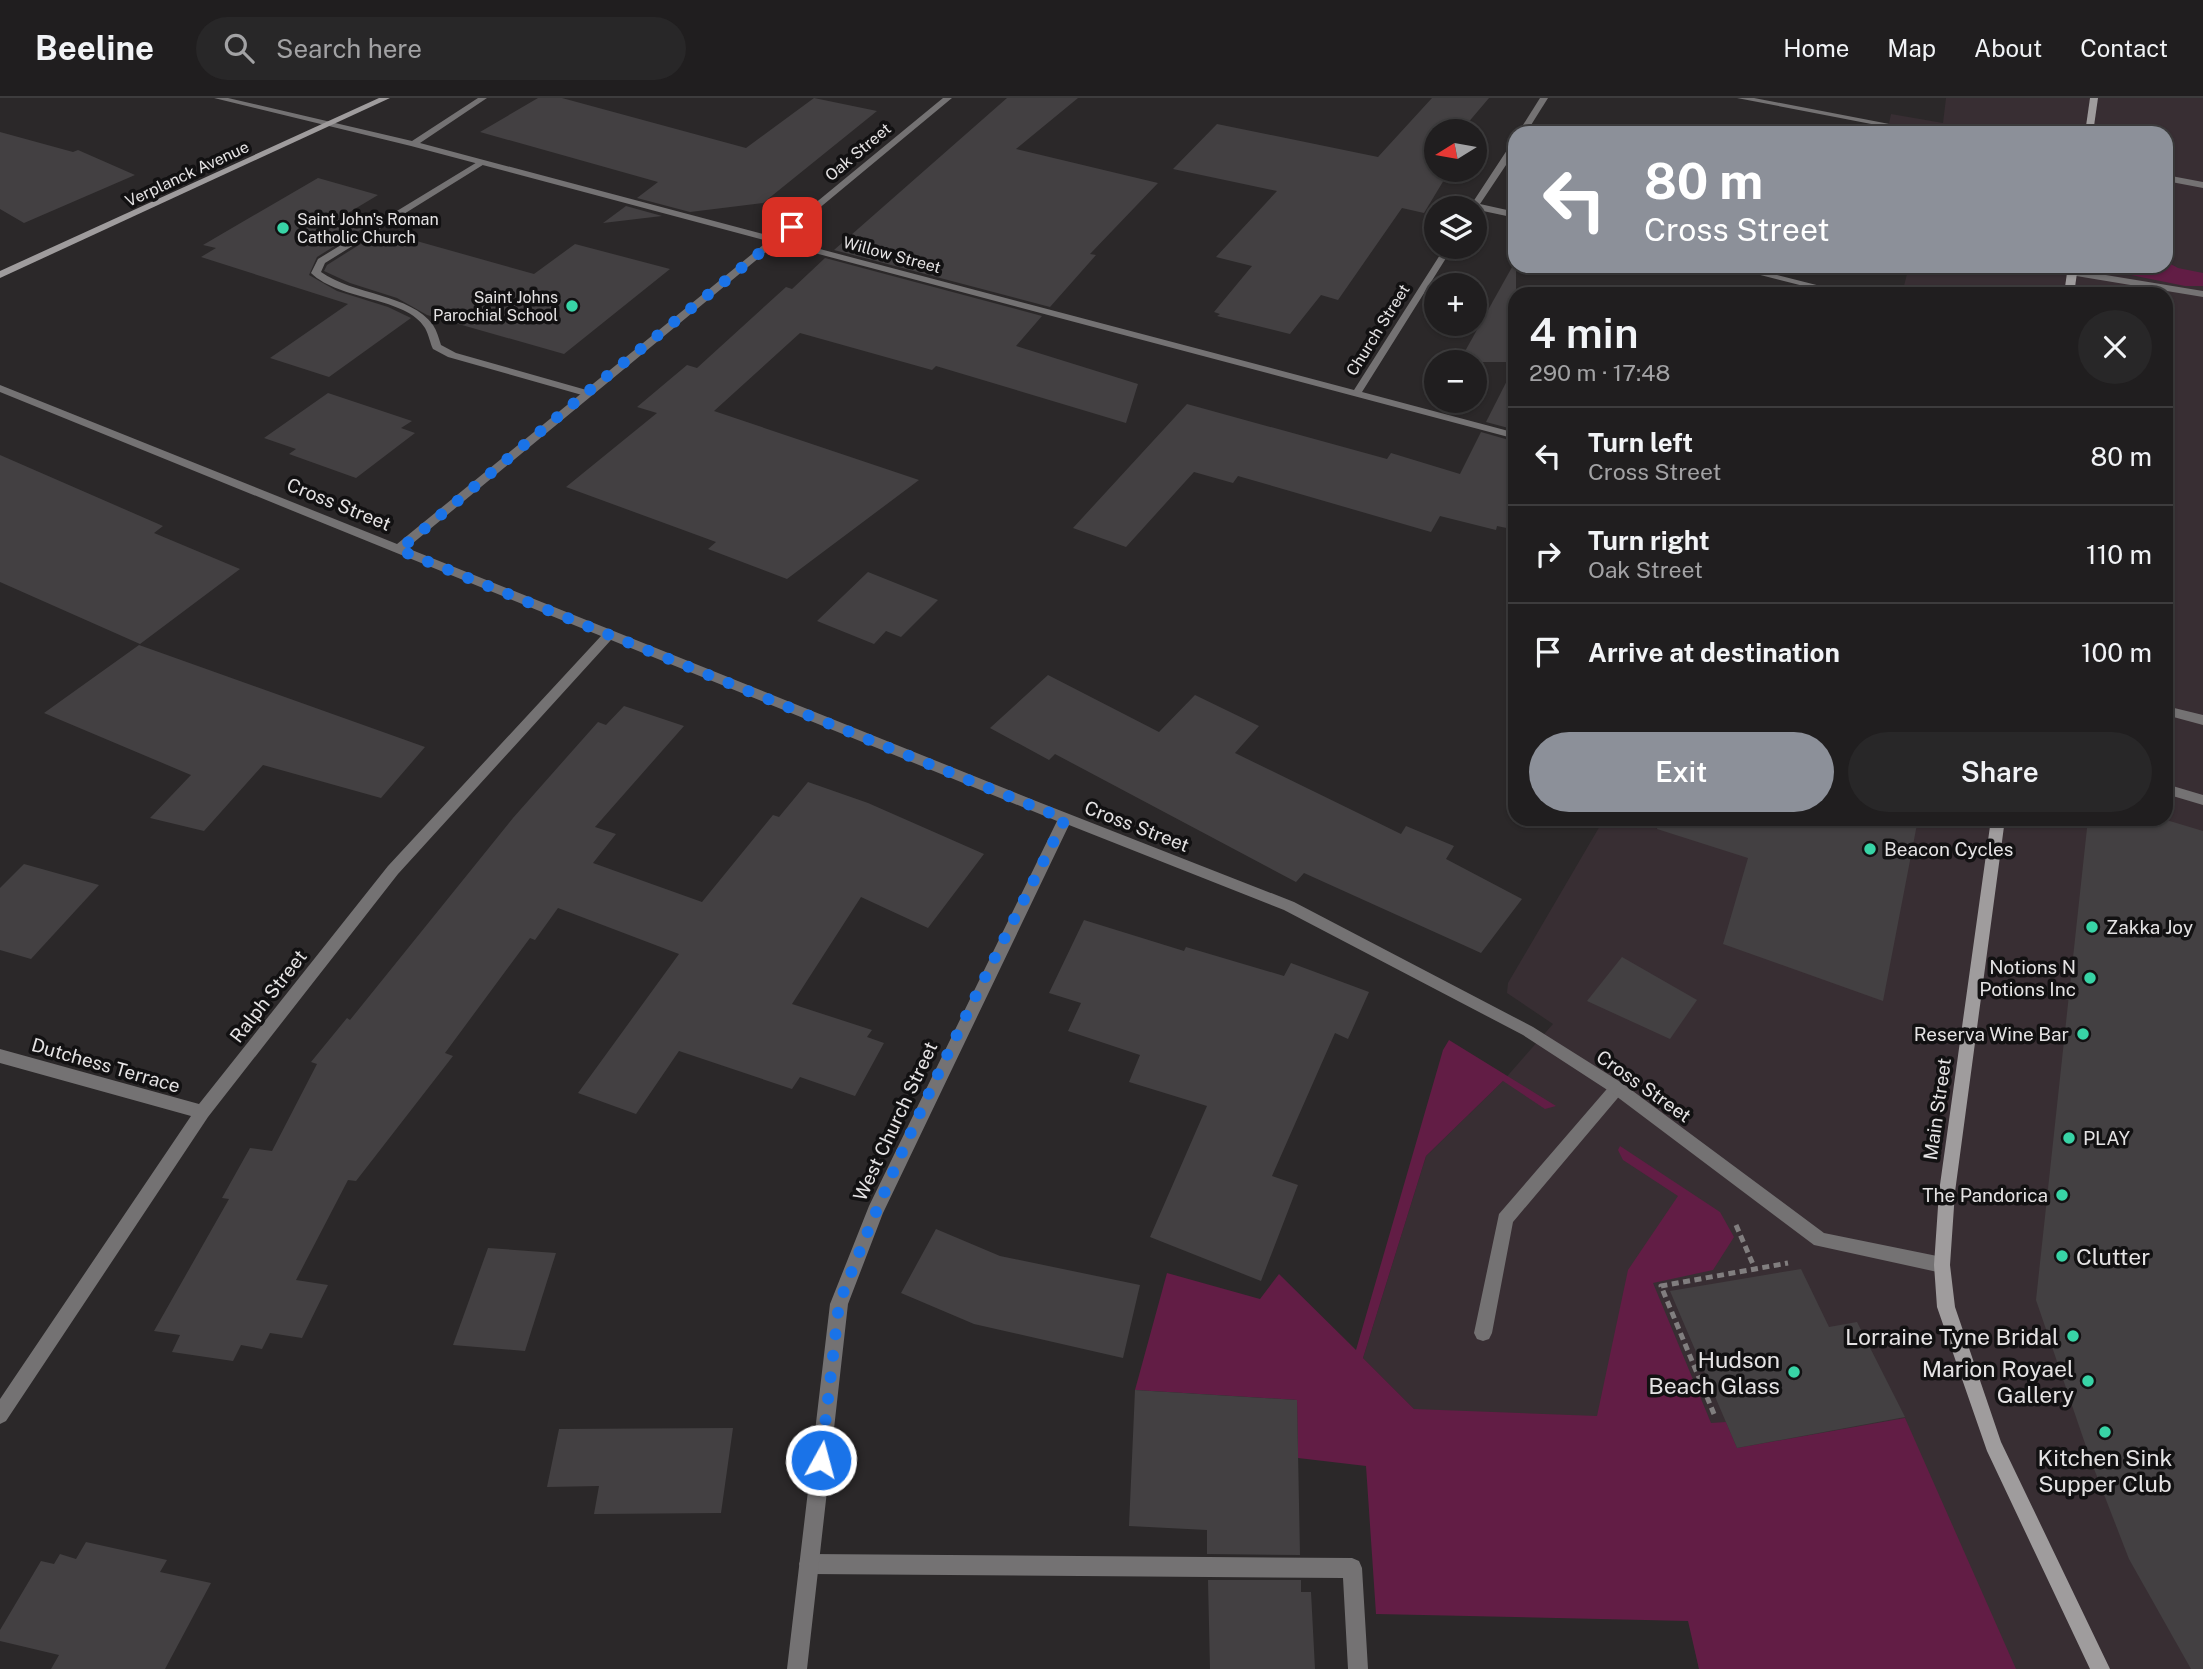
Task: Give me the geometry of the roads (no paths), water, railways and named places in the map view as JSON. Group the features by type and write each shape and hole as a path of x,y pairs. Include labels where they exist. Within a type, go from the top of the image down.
{"main road":[{"name":"Verplanck Avenue","path":"0,275 386,98"},
{"path":"2090,126 2094,98"},
{"name":"Main Street","path":"1997,826 1947,1192 1942,1265 1945,1307 1993,1445 2100,1669"}],"street":[{"name":"Willow Street","path":"219,98 413,144 1508,434"},
{"path":"413,144 483,98"},
{"name":"Oak Street","path":"399,550 586,393 948,98"},
{"path":"1526,126 1544,98"},
{"path":"1741,98 1894,126"},
{"path":"1481,196 1508,155"},
{"path":"482,163 321,261 316,273 328,284 414,311 429,326 437,347 452,355 586,393"},
{"path":"2173,179 2203,185"},
{"path":"1487,209 1508,213"},
{"name":"Church Street","path":"1356,394 1441,259"},
{"path":"1759,273 1818,287"},
{"path":"2093,273 2166,287"},
{"path":"2173,288 2203,294"},
{"name":"Cross Street","path":"0,388 1065,819 1289,906 1528,1031 1617,1087 1820,1240 1942,1265"},
{"name":"Ralph Street","path":"0,1415 202,1112 393,870 609,635"},
{"path":"2173,712 2203,720"},
{"path":"2173,791 2203,800"},
{"name":"West Church Street","path":"797,1669 839,1304 875,1212 1065,819"},
{"name":"Dutchess Terrace","path":"0,1056 202,1112"},
{"path":"1483,1333 1505,1219 1617,1087"},
{"path":"809,1564 1352,1568 1358,1669"}],"place":[{"name":"Saint John's Roman Catholic Church","path":"283,228"},
{"name":"Saint Johns Parochial School","path":"572,306"},
{"name":"Beacon Cycles","path":"1870,849"},
{"name":"Zakka Joy","path":"2092,927"},
{"name":"Notions N Potions Inc","path":"2090,978"},
{"name":"Reserva Wine Bar","path":"2083,1034"},
{"name":"PLAY","path":"2069,1138"},
{"name":"The Pandorica","path":"2062,1195"},
{"name":"Clutter","path":"2062,1256"},
{"name":"Lorraine Tyne Bridal","path":"2073,1336"},
{"name":"Hudson Beach Glass","path":"1794,1372"},
{"name":"Marion Royael Gallery","path":"2088,1381"},
{"name":"Kitchen Sink Supper Club","path":"2105,1432"}]}
